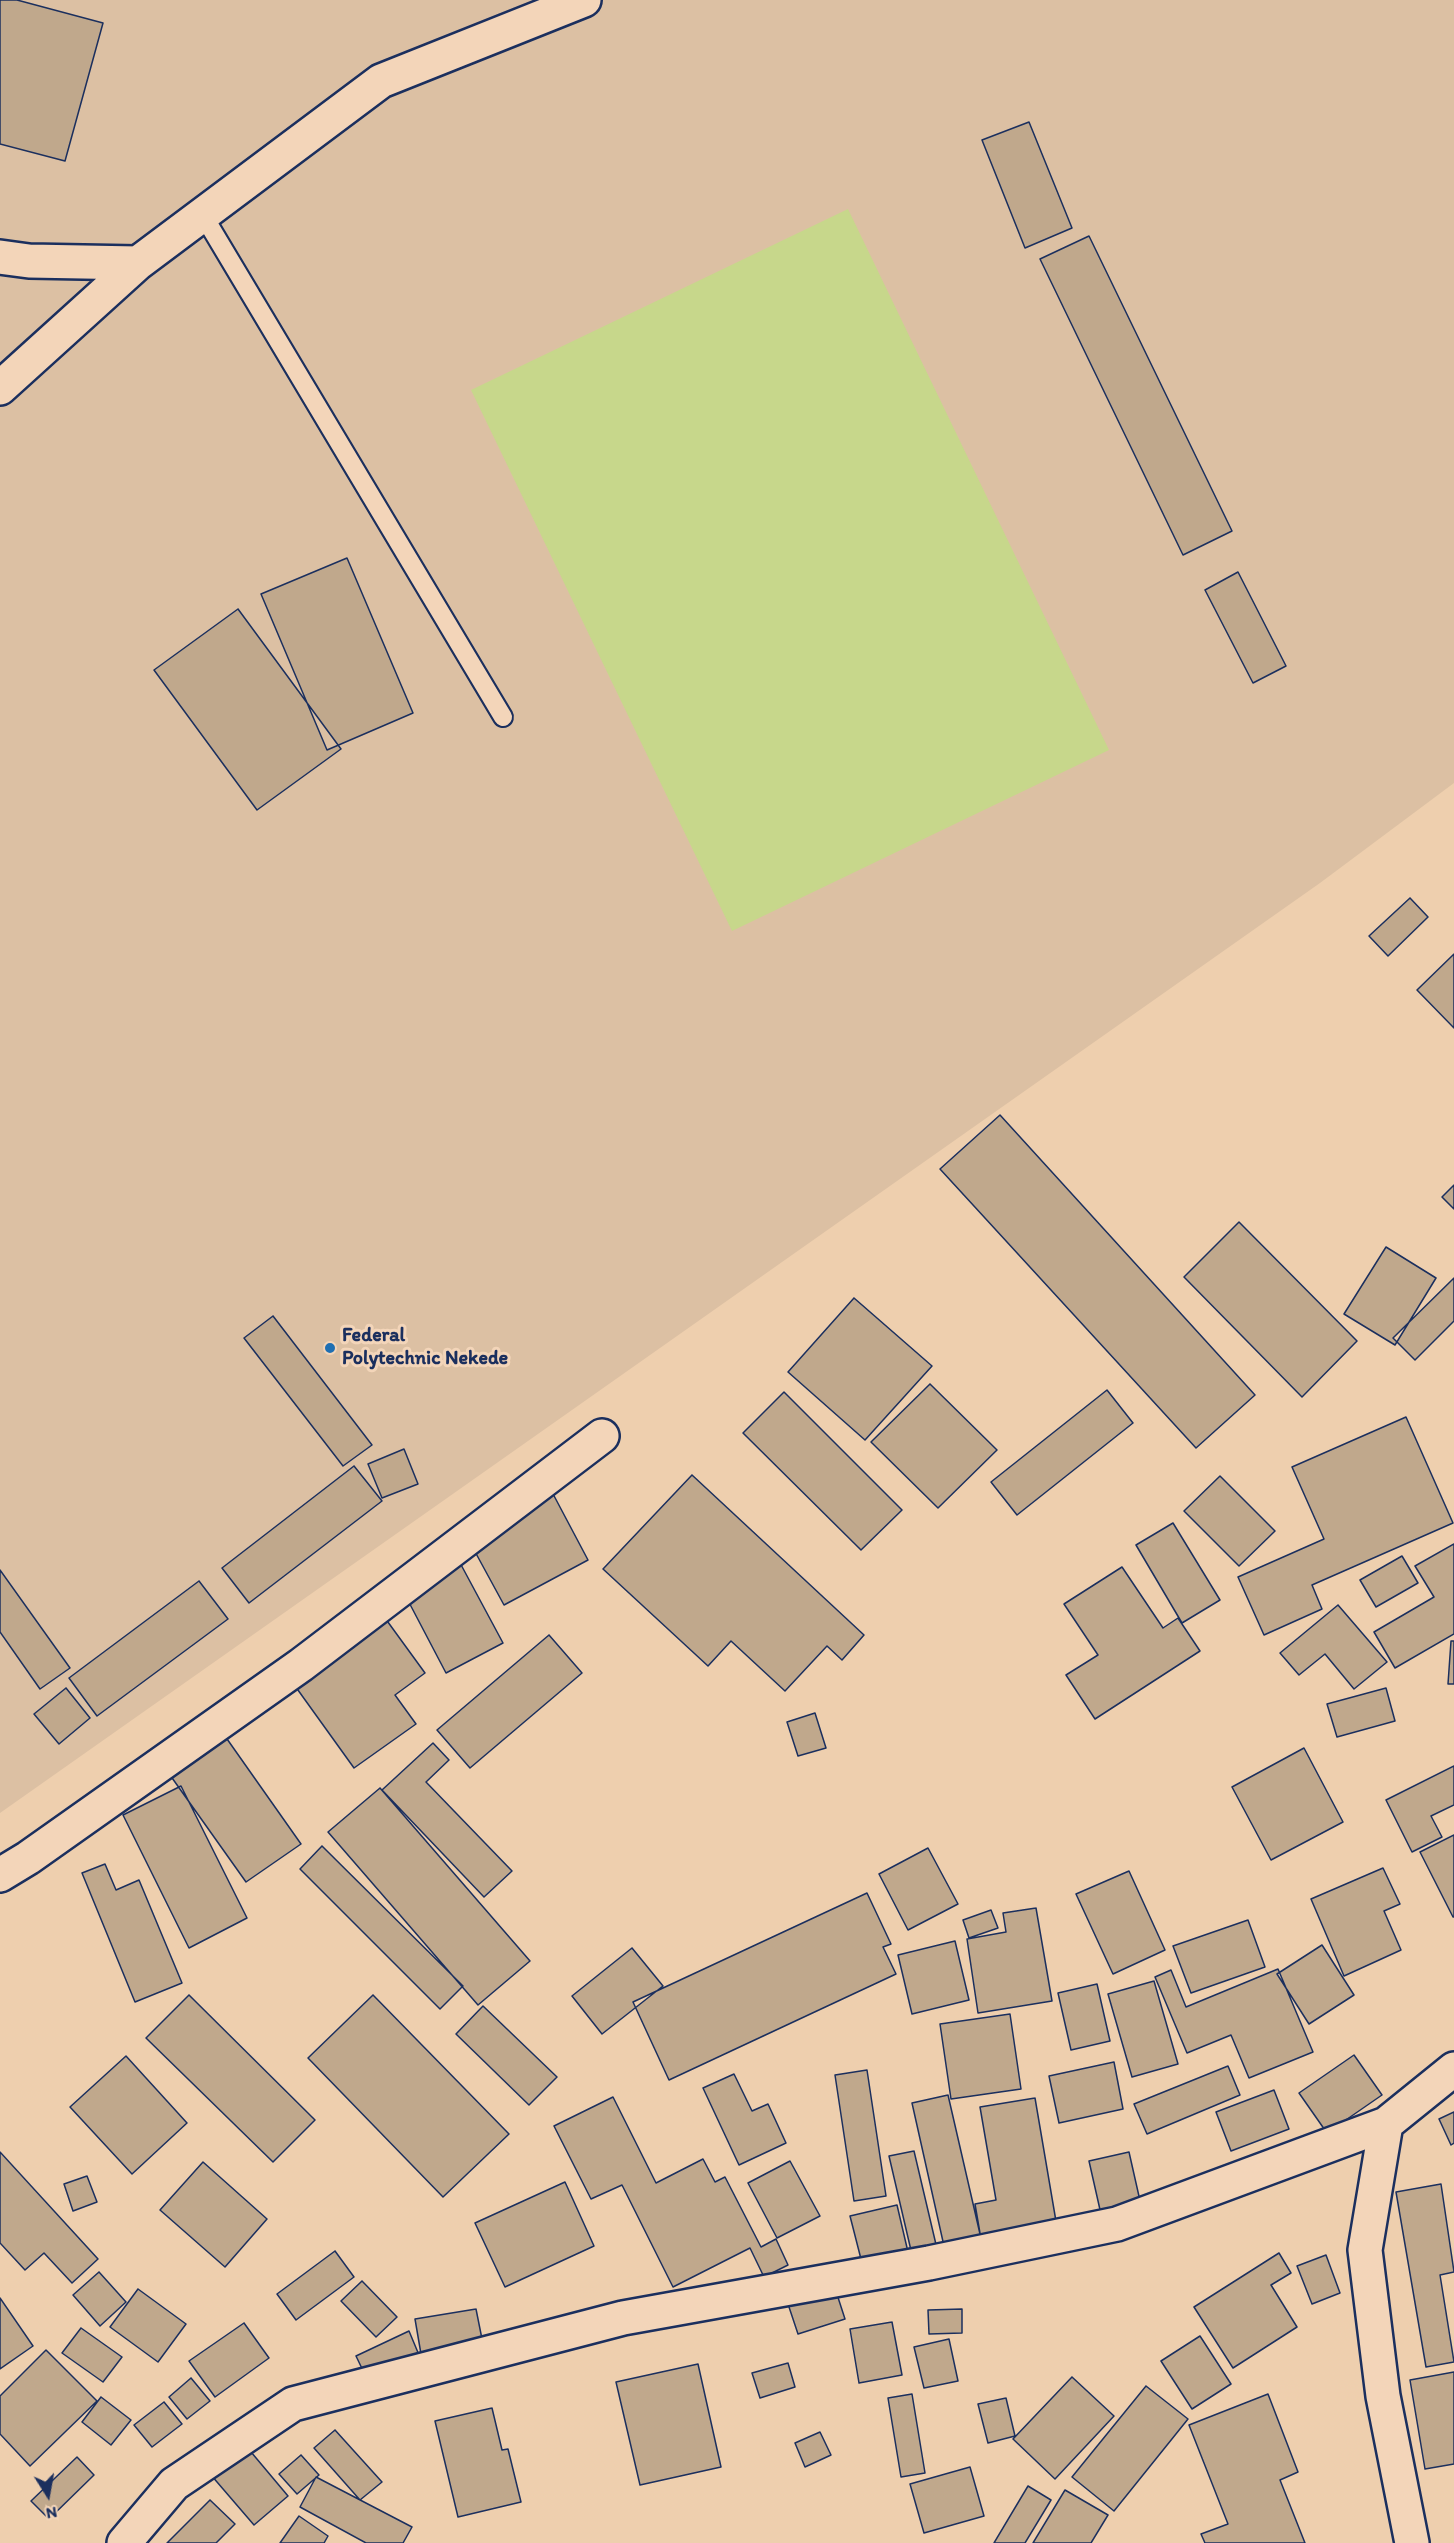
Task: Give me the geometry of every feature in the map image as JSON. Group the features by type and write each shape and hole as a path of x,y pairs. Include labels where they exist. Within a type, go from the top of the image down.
{"street":[{"path":"0,388 138,263 381,81 584,0"},
{"path":"0,257 28,261 138,263"},
{"path":"0,1875 28,1858 301,1665 602,1436"},
{"path":"124,2543 174,2484 293,2403 623,2318 928,2263 1117,2224 1386,2124 1454,2069"},
{"path":"1386,2124 1365,2250 1383,2396 1412,2543"}],"lane":[{"path":"203,215 503,717"}],"shaded area":[{"name":"Federal Polytechnic Nekede","path":"0,0 1454,0 1454,783 1320,883 0,1813"}],"green space":[{"path":"848,209 1109,750 732,931 471,390"}],"building":[{"path":"0,0 17,0 103,23 65,161 0,144"},
{"path":"1029,122 1072,228 1025,248 982,140"},
{"path":"1089,236 1232,531 1183,555 1040,259"},
{"path":"347,558 413,713 327,750 261,594"},
{"path":"1238,572 1286,666 1253,683 1205,590"},
{"path":"238,609 341,749 257,810 154,670"},
{"path":"1410,898 1428,917 1388,956 1369,936"},
{"path":"1454,954 1454,1028 1417,990"},
{"path":"1000,1115 1255,1395 1196,1448 940,1169"},
{"path":"1454,1185 1454,1209 1442,1197"},
{"path":"1239,1222 1357,1341 1302,1397 1184,1277"},
{"path":"1386,1247 1436,1278 1395,1345 1344,1314"},
{"path":"1454,1278 1454,1321 1415,1360 1393,1338"},
{"path":"854,1298 932,1366 865,1440 788,1372"},
{"path":"273,1316 372,1445 343,1466 244,1338"},
{"path":"930,1384 997,1450 938,1508 871,1442"},
{"path":"1107,1390 1133,1423 1017,1515 991,1482"},
{"path":"784,1392 902,1510 861,1550 743,1433"},
{"path":"1406,1417 1453,1523 1312,1585 1322,1609 1264,1635 1238,1577 1324,1539 1292,1467"},
{"path":"404,1449 418,1484 382,1498 368,1464"},
{"path":"354,1466 382,1501 249,1603 222,1568"},
{"path":"692,1475 864,1635 842,1660 827,1646 785,1691 731,1641 708,1666 603,1569"},
{"path":"1220,1476 1275,1531 1239,1566 1184,1511"},
{"path":"552,1492 588,1560 504,1605 467,1537"},
{"path":"1173,1523 1220,1600 1182,1623 1136,1545"},
{"path":"1454,1544 1454,1634 1395,1668 1374,1632 1434,1597 1415,1566"},
{"path":"1402,1556 1418,1583 1376,1607 1360,1580"},
{"path":"459,1561 503,1643 446,1673 403,1591"},
{"path":"1122,1567 1163,1628 1178,1618 1200,1651 1095,1719 1066,1675 1098,1655 1064,1604"},
{"path":"0,1570 70,1668 40,1689 0,1632"},
{"path":"199,1581 228,1619 97,1716 69,1678"},
{"path":"1338,1605 1387,1662 1354,1689 1325,1654 1299,1675 1280,1653"},
{"path":"377,1607 425,1673 395,1695 416,1724 354,1768 285,1672"},
{"path":"549,1635 582,1673 470,1768 437,1730"},
{"path":"1451,1641 1454,1641 1454,1684 1448,1684"},
{"path":"66,1688 90,1718 59,1744 34,1714"},
{"path":"1386,1688 1395,1721 1337,1737 1327,1704"},
{"path":"815,1713 826,1748 798,1756 787,1722"},
{"path":"220,1729 301,1844 246,1882 165,1768"},
{"path":"433,1743 449,1760 426,1782 512,1871 484,1897 382,1790"},
{"path":"1304,1748 1343,1822 1271,1860 1232,1787"},
{"path":"1454,1766 1454,1805 1431,1816 1442,1837 1412,1852 1386,1800"},
{"path":"181,1786 247,1918 189,1948 123,1815"},
{"path":"380,1788 530,1961 478,2005 328,1832"},
{"path":"1454,1835 1454,1917 1453,1917 1420,1852"},
{"path":"322,1846 463,1986 440,2009 300,1869"},
{"path":"928,1848 958,1904 908,1930 879,1874"},
{"path":"105,1864 116,1890 139,1880 182,1983 135,2002 82,1873"},
{"path":"1383,1868 1400,1904 1384,1911 1401,1950 1344,1976 1311,1899"},
{"path":"1129,1871 1165,1950 1113,1974 1076,1894"},
{"path":"867,1893 891,1944 883,1947 896,1974 669,2080 633,2002"},
{"path":"1036,1908 1052,2001 978,2013 967,1939 1006,1932 1003,1913"},
{"path":"991,1910 998,1928 969,1938 963,1920"},
{"path":"1248,1920 1265,1967 1191,1993 1173,1946"},
{"path":"955,1941 969,2000 912,2014 898,1955"},
{"path":"1322,1945 1354,1995 1309,2024 1277,1974"},
{"path":"632,1948 663,1986 602,2034 572,1996"},
{"path":"1278,1969 1313,2052 1249,2078 1231,2035 1187,2053 1155,1977 1171,1970 1186,2007"},
{"path":"1154,1981 1178,2064 1132,2077 1108,1994"},
{"path":"1097,1984 1110,2041 1071,2050 1058,1993"},
{"path":"189,1995 315,2120 273,2162 146,2038"},
{"path":"373,1995 509,2134 443,2197 308,2058"},
{"path":"483,2006 557,2077 529,2105 456,2034"},
{"path":"1010,2014 1021,2089 951,2099 940,2024"},
{"path":"1354,2055 1382,2095 1327,2133 1299,2093"},
{"path":"126,2056 187,2123 132,2174 70,2107"},
{"path":"1114,2062 1123,2109 1059,2123 1049,2076"},
{"path":"1228,2066 1240,2095 1147,2134 1134,2104"},
{"path":"867,2070 886,2196 854,2201 835,2075"},
{"path":"734,2074 752,2111 768,2104 786,2143 739,2165 703,2088"},
{"path":"1274,2090 1289,2129 1231,2151 1216,2112"},
{"path":"948,2095 983,2247 946,2255 912,2103"},
{"path":"613,2097 656,2183 703,2159 715,2182 725,2177 761,2247 776,2239 788,2265 764,2277 750,2248 673,2287 622,2185 591,2199 554,2126"},
{"path":"1035,2098 1058,2233 982,2245 975,2204 996,2200 980,2107"},
{"path":"1454,2112 1454,2143 1451,2145 1439,2119"},
{"path":"914,2151 938,2253 913,2259 889,2156"},
{"path":"0,2152 98,2259 72,2283 44,2253 25,2270 0,2243"},
{"path":"1129,2152 1143,2214 1103,2223 1089,2161"},
{"path":"790,2161 820,2216 777,2238 748,2183"},
{"path":"203,2162 267,2219 225,2267 160,2210"},
{"path":"87,2176 97,2202 73,2211 64,2184"},
{"path":"565,2182 594,2246 505,2287 475,2223"},
{"path":"1441,2184 1454,2272 1440,2275 1454,2362 1426,2367 1396,2192"},
{"path":"897,2205 908,2252 862,2263 850,2216"},
{"path":"335,2251 354,2277 296,2320 277,2294"},
{"path":"1279,2253 1291,2273 1271,2285 1297,2327 1233,2368 1194,2307"},
{"path":"1326,2255 1340,2293 1312,2304 1297,2266"},
{"path":"99,2272 126,2302 100,2326 73,2295"},
{"path":"362,2281 397,2317 376,2337 341,2301"},
{"path":"833,2282 845,2319 798,2334 786,2298"},
{"path":"138,2289 186,2324 158,2362 110,2327"},
{"path":"0,2298 33,2346 0,2369"},
{"path":"476,2309 483,2344 421,2354 415,2319"},
{"path":"962,2309 962,2333 929,2334 928,2310"},
{"path":"892,2322 902,2375 859,2383 850,2329"},
{"path":"244,2323 269,2358 215,2397 189,2361"},
{"path":"81,2328 122,2357 103,2382 62,2353"},
{"path":"409,2331 419,2355 367,2379 356,2356"},
{"path":"1200,2336 1231,2384 1192,2409 1161,2361"},
{"path":"949,2339 958,2381 924,2388 914,2347"},
{"path":"46,2350 97,2401 30,2466 0,2434 0,2396"},
{"path":"788,2363 795,2387 760,2398 752,2373"},
{"path":"698,2364 721,2467 640,2485 616,2382"},
{"path":"1454,2372 1454,2464 1425,2469 1410,2380"},
{"path":"1072,2377 1114,2416 1055,2479 1013,2439"},
{"path":"191,2378 210,2401 187,2419 169,2397"},
{"path":"1146,2386 1188,2419 1114,2511 1072,2477"},
{"path":"912,2394 925,2473 901,2477 888,2398"},
{"path":"1268,2394 1298,2472 1280,2480 1305,2543 1205,2543 1201,2534 1228,2524 1189,2425"},
{"path":"101,2397 131,2420 111,2445 82,2422"},
{"path":"1006,2398 1015,2436 988,2443 978,2404"},
{"path":"164,2402 182,2424 152,2447 134,2425"},
{"path":"492,2408 502,2450 508,2449 521,2502 458,2517 435,2421"},
{"path":"335,2430 382,2482 360,2500 314,2448"},
{"path":"820,2432 831,2455 805,2467 795,2443"},
{"path":"246,2446 288,2496 254,2525 211,2475"},
{"path":"301,2455 319,2475 297,2494 279,2474"},
{"path":"77,2457 94,2475 49,2519 31,2501"},
{"path":"970,2467 984,2516 924,2533 910,2484"},
{"path":"316,2477 412,2527 403,2543 366,2543 300,2507"},
{"path":"1028,2486 1051,2500 1025,2543 994,2543"},
{"path":"1065,2490 1108,2515 1091,2543 1033,2543"},
{"path":"210,2500 235,2524 216,2543 167,2543"},
{"path":"299,2516 328,2536 324,2543 280,2543"}],"place":[{"name":"Federal Polytechnic Nekede","path":"330,1348"}]}
